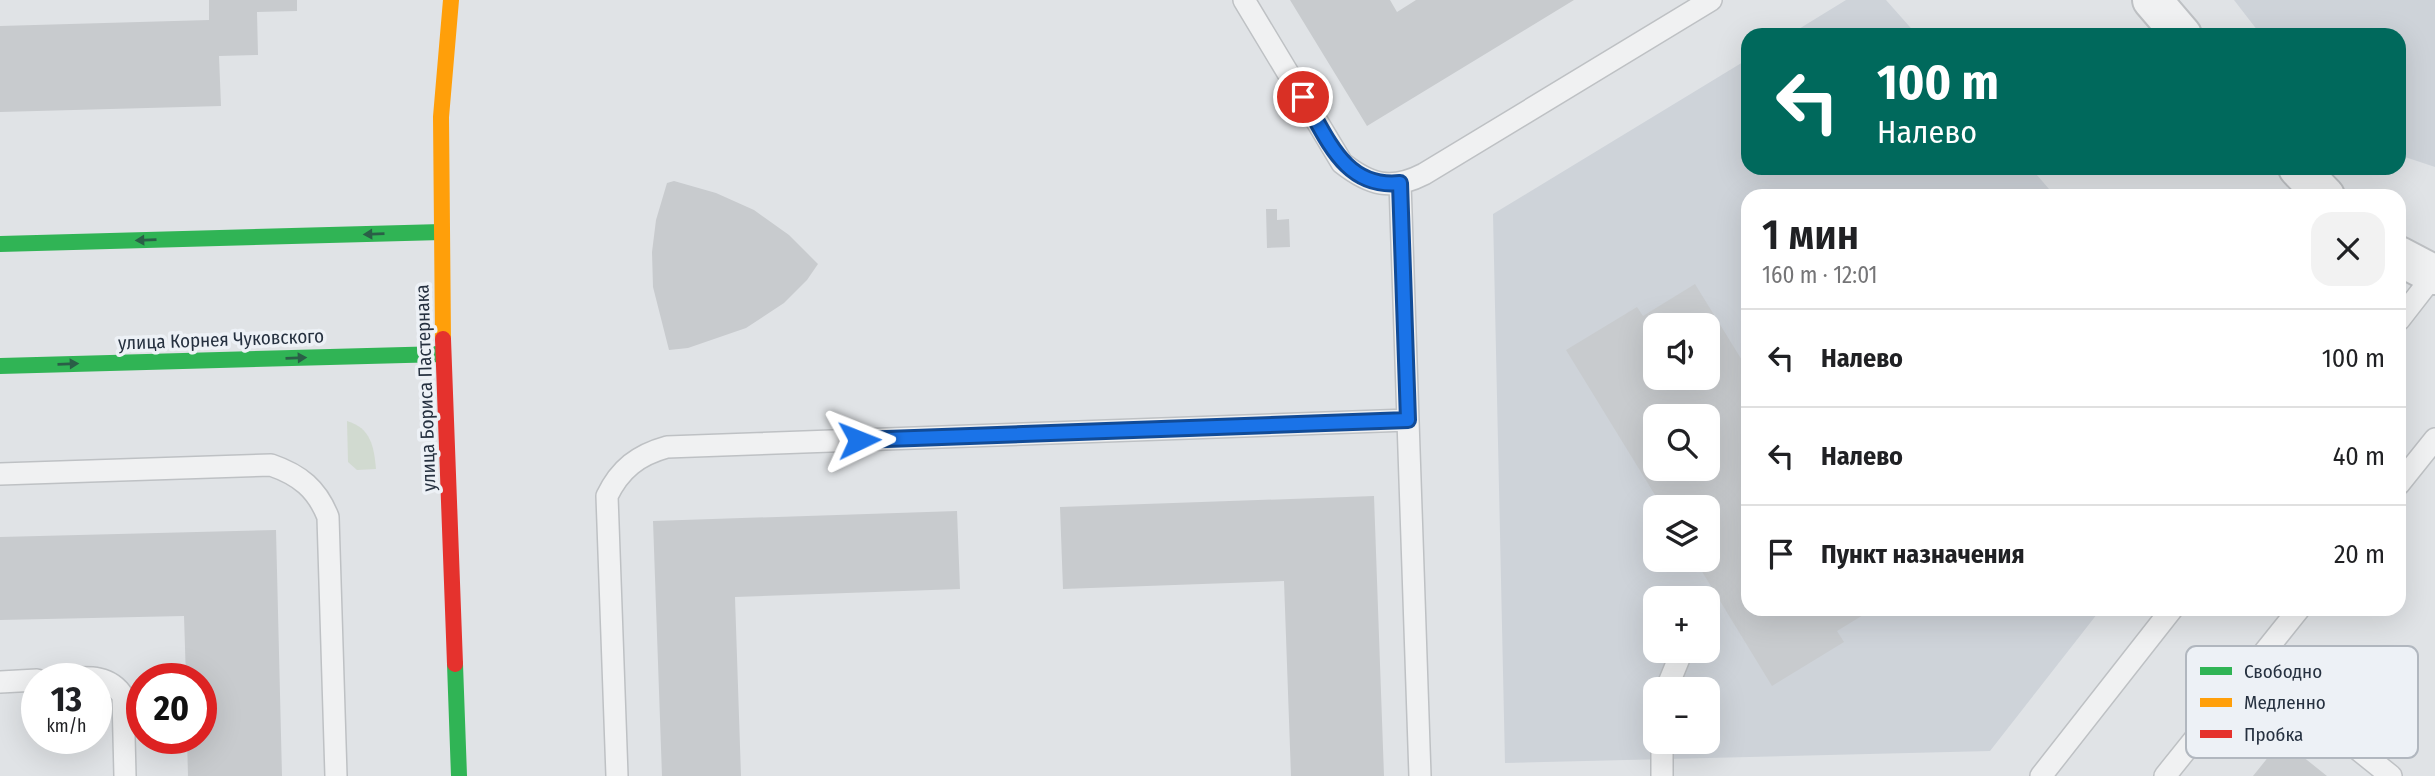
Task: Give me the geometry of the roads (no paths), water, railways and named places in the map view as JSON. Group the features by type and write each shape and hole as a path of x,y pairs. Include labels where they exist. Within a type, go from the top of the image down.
{"street":[{"name":"улица Бориса Пастернака","path":"451,0 441,117 443,354 459,776"},
{"path":"2152,0 2176,28"},
{"path":"2305,175 2318,189"},
{"path":"0,244 442,232"},
{"path":"2406,260 2435,275"},
{"name":"улица Корнея Чуковского","path":"0,366 443,354"}],"lane":[{"path":"1244,0 1342,163 1361,178 1381,184 1400,183 1424,174 1711,0"},
{"path":"1400,183 1420,776"},
{"path":"2406,311 2435,275"},
{"path":"617,776 607,496 626,467 649,452 667,447 1408,420"},
{"path":"2406,475 2435,439"},
{"path":"0,474 271,465 290,471 304,480 322,502 328,517 336,776"},
{"path":"2041,776 2167,616"},
{"path":"2269,646 2293,616"},
{"path":"0,681 21,680"},
{"path":"112,682 123,696 125,776"},
{"path":"2165,776 2186,750"},
{"path":"1662,754 1662,776"},
{"path":"2368,758 2391,776"}]}
